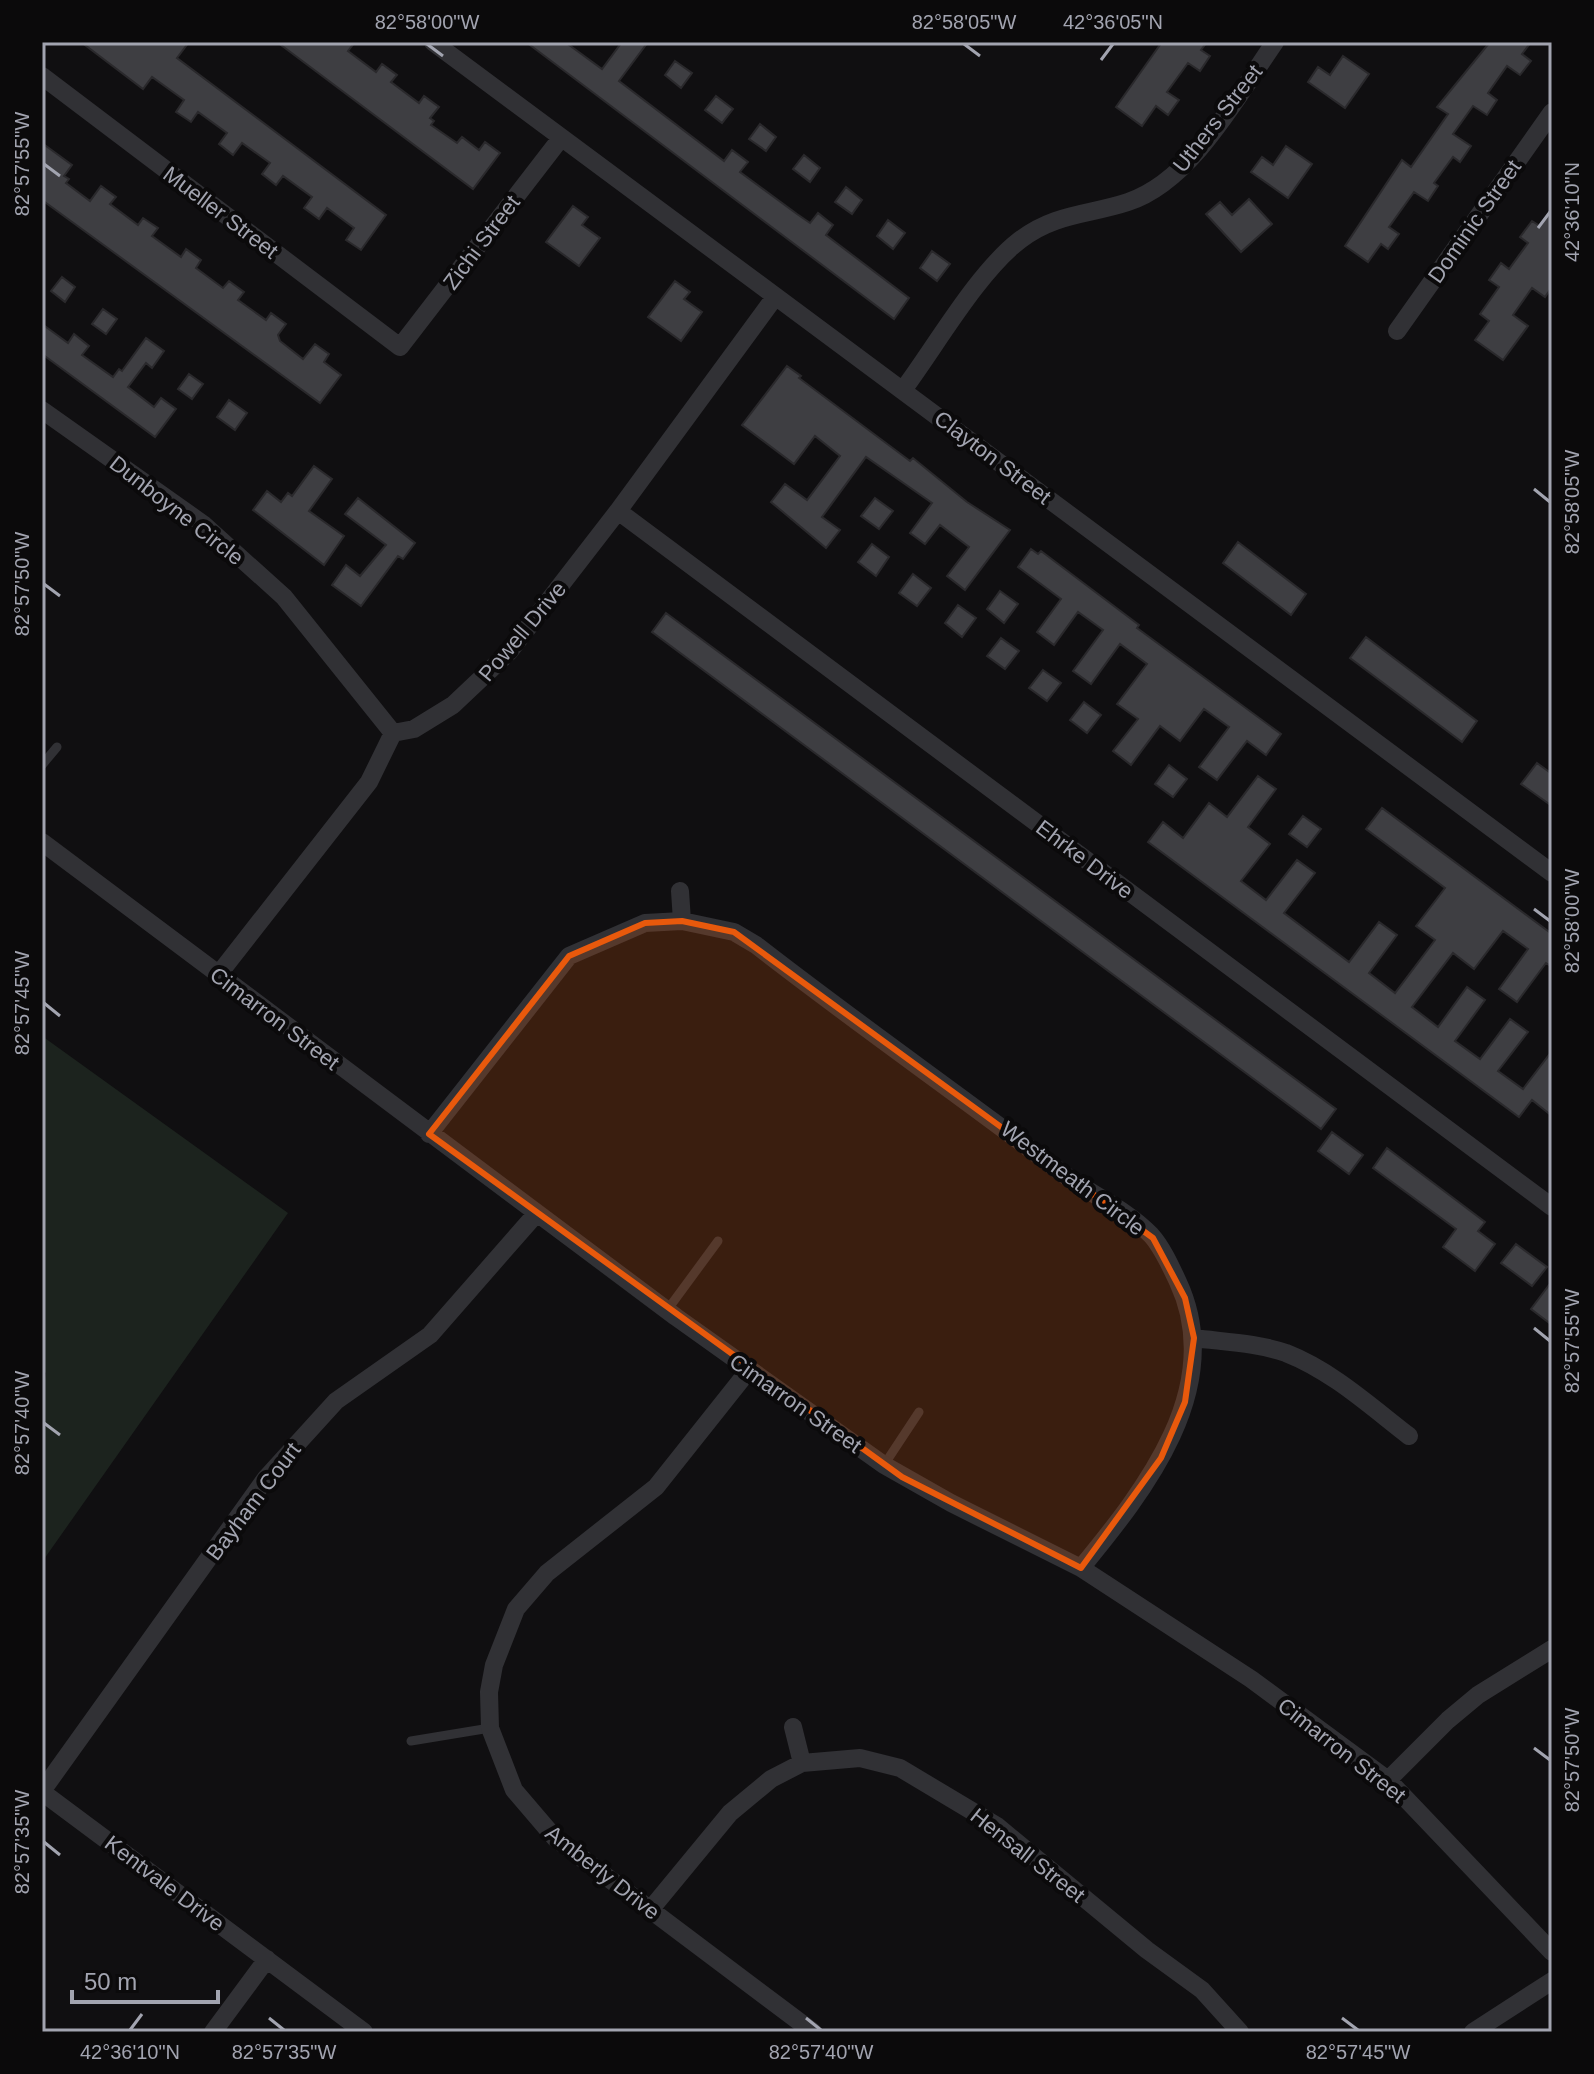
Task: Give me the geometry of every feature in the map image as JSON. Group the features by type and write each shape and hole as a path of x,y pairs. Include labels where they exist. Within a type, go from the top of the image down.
{"street":[{"name":"Clayton Street","path":"433,42 1552,873"},
{"name":"Uthers Street","path":"903,390 983,281 1020,240 1055,220 1127,202 1167,181 1190,159 1275,42"},
{"name":"Mueller Street","path":"42,76 400,347"},
{"name":"Dominic Street","path":"1397,331 1552,112"},
{"name":"Zichi Street","path":"400,347 561,138"},
{"name":"Powell Drive","path":"393,733 414,729 453,705 484,679 618,511 775,297"},
{"name":"Dunboyne Circle","path":"42,410 203,524 284,597 393,733"},
{"name":"Ehrke Drive","path":"618,511 1552,1207"},
{"path":"218,975 369,782 393,733"},
{"name":"Cimarron Street","path":"42,842 536,1214 884,1465 951,1503 1081,1568 1251,1679 1388,1780 1552,1952"},
{"path":"680,891 682,921"},
{"name":"Westmeath Circle","path":"429,1134 569,956 645,923 682,921 734,932 756,945 1015,1134 1064,1175 1131,1217 1153,1238 1171,1267 1185,1298 1194,1338 1185,1402 1161,1458 1118,1523 1081,1568"},
{"name":"Bayham Court","path":"42,1791 266,1478 336,1401 430,1335 536,1214"},
{"path":"1194,1338 1261,1346 1286,1353 1332,1376 1409,1436"},
{"name":"Amberly Drive","path":"749,1370 656,1487 547,1573 516,1609 494,1665 489,1692 490,1728 514,1790 539,1822 813,2032"},
{"path":"1388,1780 1448,1720 1478,1695 1552,1649"},
{"path":"793,1727 802,1763"},
{"name":"Hensall Street","path":"650,1910 730,1813 771,1779 802,1763 860,1758 886,1764 997,1826 1147,1950 1202,1990 1240,2032"},
{"name":"Kentvale Drive","path":"42,1791 364,2032"},
{"path":"213,2032 267,1959"},
{"path":"1473,2032 1552,1981"}],"lane":[{"path":"42,765 57,747"},
{"path":"668,1309 718,1241"},
{"path":"884,1465 919,1412"},
{"path":"411,1741 490,1728"}],"highlighted area":[{"path":"682,921 734,932 1153,1238 1185,1298 1194,1338 1185,1402 1161,1458 1081,1568 902,1477 429,1134 569,956 645,923"}],"shaded area":[{"path":"42,1036 288,1213 42,1562 42,1399 46,1373 42,1370"}],"building":[{"path":"81,42 189,42 177,58 386,215 361,250 346,240 354,228 327,208 319,219 304,208 312,197 283,176 276,185 262,174 270,163 242,143 233,155 219,144 227,133 198,112 191,122 176,112 184,100 152,77 143,89"},
{"path":"277,42 355,42 348,51 376,72 382,64 397,75 391,82 419,103 424,96 439,107 430,118 434,121 431,125 457,143 462,137 479,150 485,142 500,153 473,189"},
{"path":"526,42 565,42 602,69 622,42 648,42 619,81 724,161 732,150 748,162 740,172 810,223 818,213 833,225 826,235 909,298 894,319"},
{"path":"1162,42 1207,42 1201,50 1210,56 1200,71 1188,63 1167,92 1179,100 1168,115 1156,106 1142,126 1116,107"},
{"path":"1490,42 1531,42 1522,54 1531,61 1520,75 1507,66 1488,93 1497,100 1487,115 1473,106 1453,134 1471,146 1460,162 1453,157 1434,183 1438,186 1428,201 1414,192 1389,227 1399,234 1388,249 1381,244 1368,262 1345,246 1402,160 1411,167 1448,114 1437,107"},
{"path":"1343,56 1369,74 1345,108 1308,82 1318,67 1330,75"},
{"path":"675,61 692,73 681,88 665,75"},
{"path":"716,96 733,109 722,123 705,110"},
{"path":"760,124 776,137 766,151 749,139"},
{"path":"42,143 72,165 64,176 69,179 66,183 90,201 101,186 116,197 110,204 138,225 143,218 158,228 152,236 181,257 186,249 201,260 196,268 223,288 229,281 244,292 238,300 266,320 271,313 286,324 278,335 280,341 303,359 315,344 329,354 324,362 341,375 320,403 42,200"},
{"path":"1286,146 1312,164 1288,198 1251,172 1262,157 1273,165"},
{"path":"804,155 820,168 810,182 793,169"},
{"path":"846,187 862,200 852,214 835,202"},
{"path":"1249,199 1272,224 1241,252 1206,214 1220,202 1232,215"},
{"path":"573,206 588,217 582,225 600,238 579,266 546,242"},
{"path":"1552,210 1552,287 1545,297 1532,288 1513,315 1528,326 1503,360 1475,340 1489,321 1480,314 1499,287 1489,280 1501,263 1509,269 1528,243 1520,237 1532,221 1540,226"},
{"path":"888,220 905,233 893,249 877,236"},
{"path":"932,251 950,264 937,281 920,268"},
{"path":"62,277 75,287 65,302 51,291"},
{"path":"675,281 690,292 684,299 702,312 681,341 648,317"},
{"path":"103,309 117,319 106,334 92,324"},
{"path":"42,324 68,343 74,334 89,346 82,355 113,377 119,369 122,371 146,338 164,351 152,368 146,363 128,387 154,407 161,398 176,409 155,437 42,354"},
{"path":"787,366 910,461 913,458 967,502 1010,530 965,590 947,576 969,547 940,525 925,544 910,533 932,503 866,457 822,517 840,530 826,548 771,502 785,484 807,500 840,456 815,436 794,464 742,425"},
{"path":"189,374 203,384 192,399 178,389"},
{"path":"229,400 247,413 235,430 217,417"},
{"path":"314,466 332,479 309,511 344,536 324,565 253,510 267,491 281,502 288,493 292,496"},
{"path":"358,498 415,543 403,559 398,556 361,606 332,585 346,565 360,576 386,545 345,514"},
{"path":"875,498 893,511 879,529 861,516"},
{"path":"1238,542 1306,594 1291,615 1223,563"},
{"path":"872,544 889,557 876,576 858,562"},
{"path":"1031,549 1038,554 1041,551 1139,625 1137,628 1281,734 1266,755 1247,741 1217,780 1199,767 1229,727 1204,709 1180,741 1160,726 1131,765 1113,751 1138,719 1117,704 1147,664 1120,644 1091,684 1073,671 1103,630 1078,612 1054,645 1037,632 1061,599 1018,567"},
{"path":"913,574 931,588 917,606 899,593"},
{"path":"1000,591 1018,604 1004,623 987,609"},
{"path":"958,605 976,618 962,637 945,623"},
{"path":"666,613 1336,1109 1321,1129 652,632"},
{"path":"1366,637 1477,721 1462,742 1350,658"},
{"path":"1001,638 1019,651 1005,669 987,656"},
{"path":"1043,670 1061,683 1047,701 1029,688"},
{"path":"1084,702 1101,715 1087,733 1070,720"},
{"path":"1537,763 1552,774 1552,806 1521,784"},
{"path":"1169,765 1187,779 1173,797 1155,784"},
{"path":"1258,776 1276,789 1248,827 1270,844 1241,881 1266,900 1297,860 1315,873 1284,913 1349,962 1379,922 1397,935 1369,973 1395,993 1435,940 1416,926 1445,888 1366,829 1382,808 1552,934 1552,967 1546,963 1517,1002 1499,989 1528,949 1503,931 1474,969 1453,953 1412,1007 1438,1027 1467,987 1485,1000 1455,1041 1480,1059 1510,1019 1528,1032 1498,1071 1523,1089 1552,1051 1552,1116 1532,1100 1519,1117 1148,842 1163,822 1183,838 1209,803 1227,817"},
{"path":"1303,816 1321,829 1307,847 1289,834"},
{"path":"1332,1132 1363,1155 1349,1174 1318,1151"},
{"path":"1387,1148 1485,1222 1478,1231 1495,1244 1475,1271 1443,1247 1456,1229 1373,1168"},
{"path":"1516,1244 1547,1267 1532,1286 1501,1263"},
{"path":"1552,1281 1552,1325 1531,1309"}]}
